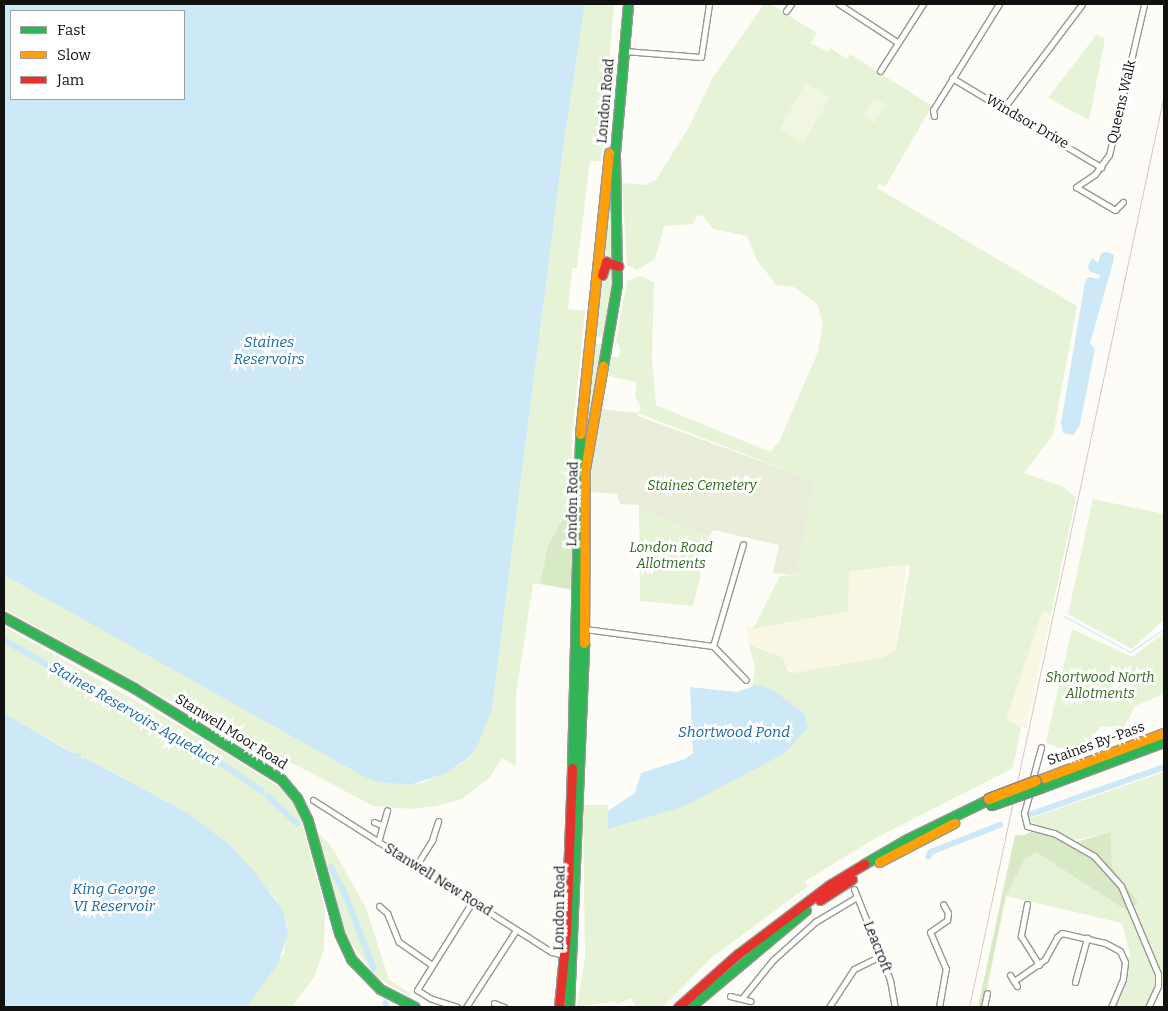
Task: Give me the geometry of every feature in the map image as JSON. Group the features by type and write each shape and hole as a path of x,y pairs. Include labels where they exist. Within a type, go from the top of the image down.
{"main road":[{"path":"558,1007 564,955 578,605 577,462 593,319 621,4"},
{"name":"London Road","path":"569,1007 585,629 585,469 611,333 618,266 614,176 628,4"},
{"path":"593,319 598,309 603,266 610,261 618,266"},
{"path":"591,335 602,341 611,333"},
{"name":"Stanwell Moor Road","path":"4,617 134,688 281,779 297,798 308,821 339,933 351,959 380,989 415,1007"},
{"name":"Staines By-Pass","path":"1038,784 1164,733"},
{"name":"Staines By-Pass","path":"1038,784 1164,742"},
{"path":"690,1007 766,940 846,884 858,871 907,839 991,802 1038,784"},
{"path":"678,1007 765,932 846,884"}],"street":[{"path":"624,51 701,57 710,4"},
{"path":"786,11 791,4"},
{"path":"839,4 897,42"},
{"path":"880,71 921,4"},
{"path":"934,116 932,110 999,4"},
{"path":"1004,109 1082,4"},
{"name":"Queens Walk","path":"1123,202 1115,210 1076,187 1101,167 1114,141 1144,4"},
{"name":"Windsor Drive","path":"952,78 1101,167"},
{"path":"713,646 743,544"},
{"path":"585,629 713,646 746,680"},
{"path":"1041,747 1024,822 1062,837 1094,856 1121,886 1158,974 1158,986 1148,1007"},
{"name":"Stanwell New Road","path":"313,800 516,930 552,952 564,955"},
{"path":"378,842 387,810"},
{"path":"416,866 432,840 438,821"},
{"path":"374,822 382,825"},
{"path":"432,840 440,842"},
{"name":"Leacroft","path":"846,884 857,898 890,980 895,1007"},
{"path":"743,997 773,960 815,922 857,898"},
{"path":"457,1007 419,993 418,990 472,902"},
{"path":"939,1007 946,969 930,932 947,920 946,904"},
{"path":"1027,904 1021,936 1039,965"},
{"path":"379,906 387,913 399,942 432,966"},
{"path":"466,1007 516,930"},
{"path":"1010,975 1015,984 1039,965 1059,935 1066,933 1112,945 1123,956 1123,979 1111,1007"},
{"path":"1075,982 1087,938"},
{"path":"829,1007 854,969 880,956"},
{"path":"1068,973 1076,975"},
{"path":"984,1007 987,993"},
{"path":"730,996 743,997 750,1001"},
{"path":"494,1003 504,1007"},
{"path":"829,1007 834,1007"}],"shaded area":[{"path":"907,566 895,649 886,657 794,673 771,652 749,644 746,627 779,625 849,571"},
{"path":"1043,610 1051,614 1026,729 1008,720 1007,717"}],"green space":[{"path":"585,4 614,4 601,161 590,161 577,268 572,268 568,309 585,311 572,436 571,510 567,511 548,545 540,584 533,584 516,695 516,766 502,758 490,777 462,799 437,806 412,809 373,806 249,740 245,746 178,705 4,609 4,575 379,782 410,785 425,782 458,766 469,757 479,743 492,709 563,149"},
{"path":"764,4 770,4 817,33 811,43 828,52 830,48 847,59 850,54 932,106 885,187 879,184 877,188 1077,306 1053,435 1024,473 1061,486 1076,497 1051,614 1043,610 1007,717 1008,720 1021,727 1013,768 876,838 805,881 807,887 711,958 663,1007 636,1007 631,998 617,1005 615,1001 577,1007 585,958 583,805 608,805 608,828 804,713 773,690 752,687 755,669 749,644 783,658 788,671 794,673 885,657 896,648 910,565 849,571 848,611 753,629 780,576 797,575 815,481 638,413 641,408 635,396 637,382 608,376 612,357 619,357 620,349 616,340 627,281 640,276 654,282 652,360 656,405 770,452 779,442 818,352 823,323 817,304 794,287 776,285 757,260 747,236 713,229 702,215 697,216 693,224 664,226 655,259 637,270 627,265 622,183 645,185 656,180 690,125 712,79"},
{"path":"1097,34 1105,39 1089,120 1048,98"},
{"path":"806,83 830,97 804,143 780,129"},
{"path":"873,98 886,104 874,123 863,116"},
{"path":"612,156 614,258 603,259"},
{"path":"606,267 615,267 603,336 599,337 594,331"},
{"path":"594,344 606,344 580,467"},
{"name":"Staines Cemetery","path":"601,409 638,413 638,416 815,481 797,575 773,573 779,545 713,530 710,537 639,510 639,505 620,504 617,494 591,492 592,448"},
{"path":"1093,499 1164,514 1164,619 1132,649 1068,614"},
{"path":"573,510 574,590 540,584 548,545 567,511"},
{"name":"London Road Allotments","path":"639,510 710,537 693,606 640,601"},
{"path":"4,626 208,742 288,793 299,812 325,909 324,950 314,977 292,1007 247,1007 284,953 287,925 276,899 229,844 188,813 85,757 80,757 79,754 71,752 4,713"},
{"name":"Shortwood North Allotments","path":"1072,629 1132,657 1164,633 1164,694 1135,706 1124,728 1101,726 1083,748 1058,748 1046,742"},
{"path":"1164,772 1164,987 1157,982 1147,1007 1112,1007 1130,954 1122,923 1006,896 1025,859 1036,852 1129,911 1138,902 1112,867 1111,833 1074,840 1026,820"},
{"path":"317,831 333,849 366,908 389,980 410,993 411,997 377,978 351,943 339,916"},
{"path":"1030,832 1055,835 1072,843 1111,832 1112,867 1138,902 1129,912 1036,852 1025,859 1006,896 987,988 981,1007 978,1007 1015,835 1025,835"}],"water":[{"name":"Staines Reservoirs","path":"4,4 585,4 563,149 492,709 479,743 469,757 447,773 410,785 379,782 363,776 4,575"},
{"path":"1107,252 1114,255 1113,263 1090,343 1095,349 1080,424 1074,435 1063,433 1061,423 1085,282 1088,277 1099,279 1100,275 1089,271 1088,266 1092,258 1098,263 1101,253"},
{"name":"Shortwood Pond","path":"756,685 773,690 804,713 808,727 785,753 685,806 608,829 608,811 635,793 641,773 685,759 693,753 690,687 737,692"},
{"name":"King George VI Reservoir","path":"4,713 70,752 80,754 82,759 84,757 188,813 229,844 258,876 283,911 288,933 278,964 247,1007 4,1007"}],"waterway":[{"path":"1064,616 1130,652 1164,629"},
{"name":"Staines Reservoirs Aqueduct","path":"4,640 224,765 262,791"},
{"name":"Staines Reservoirs Aqueduct","path":"1026,816 1164,767"},
{"name":"Staines Reservoirs Aqueduct","path":"268,796 297,823"},
{"name":"Staines Reservoirs Aqueduct","path":"928,857 931,852 1000,825"},
{"name":"Staines Reservoirs Aqueduct","path":"331,867 344,891 374,968"},
{"name":"Staines Reservoirs Aqueduct","path":"386,1003 387,1007"}],"railway":[{"path":"969,1007 1164,94"}],"traffic: fast":[{"path":"603,366 617,284 615,153 628,4"},
{"path":"572,768 580,434"},
{"path":"4,617 134,688 281,779 297,798 308,821 339,933 351,959 380,989 415,1007"},
{"path":"569,1007 584,643"},
{"path":"1040,788 1164,742"},
{"path":"992,805 1040,788"},
{"path":"864,864 907,839 989,799"},
{"path":"690,1007 806,910"}],"traffic: slow":[{"path":"580,434 609,152"},
{"path":"584,643 585,469 603,366"},
{"path":"1036,781 1164,733"},
{"path":"989,799 1036,781"},
{"path":"879,862 954,823"}],"traffic: jam":[{"path":"602,275 606,262 618,266"},
{"path":"559,1007 566,933 572,768"},
{"path":"678,1007 738,954 831,884 864,864"},
{"path":"820,900 852,879"}]}
